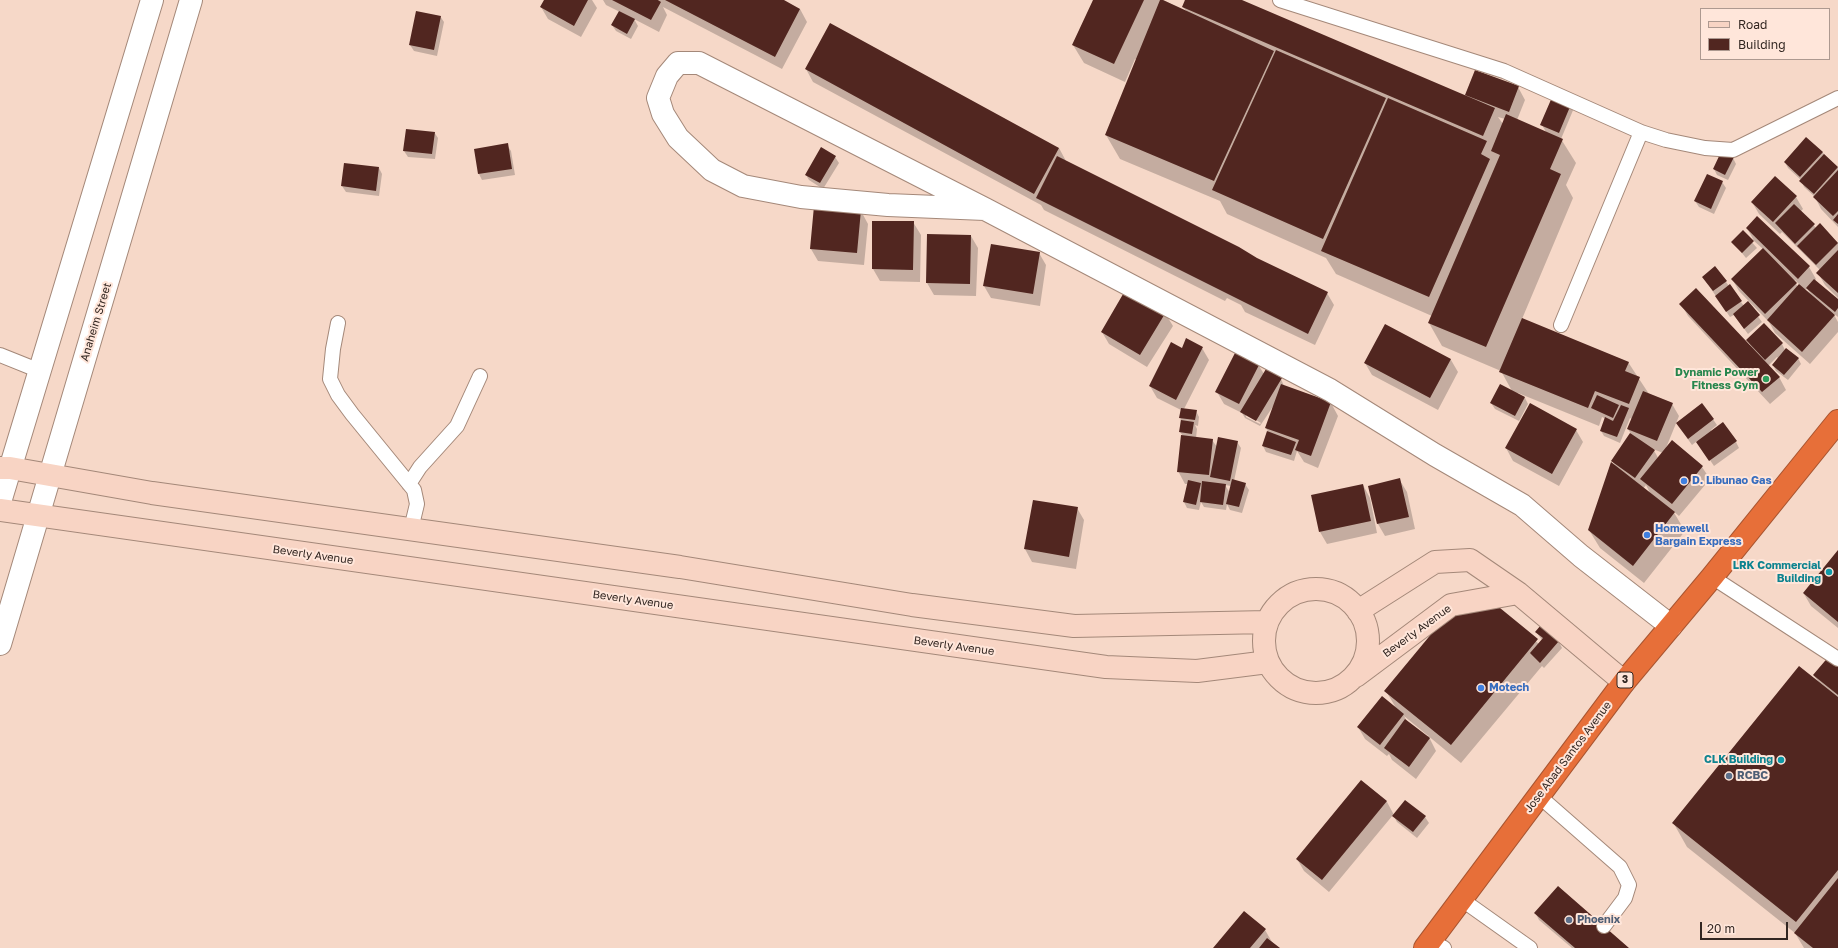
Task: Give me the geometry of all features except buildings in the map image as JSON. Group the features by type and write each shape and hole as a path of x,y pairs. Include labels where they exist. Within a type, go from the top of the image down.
{"highway":[{"name":"Jose Abad Santos Avenue","path":"1433,946 1461,899 1624,682 1712,577 1838,421"}],"street":[{"path":"0,502 5,468 40,371 152,0"},
{"name":"Anaheim Street","path":"0,644 191,0"},
{"path":"985,209 872,204 802,197 743,186 712,170 678,138 663,114 658,98 667,76 678,63 699,63 985,209 1330,390 1435,456 1522,505 1581,556 1671,626"},
{"path":"5,468 152,493 680,567 912,605 1074,626 1267,622"},
{"name":"Beverly Avenue","path":"0,510 1106,667 1197,671 1268,662"},
{"path":"1358,611 1435,562 1470,560 1518,593 1624,682"},
{"path":"1317,590 1333,592 1347,600 1358,611 1365,625 1368,641 1366,656 1359,671 1348,682 1334,690 1318,693 1302,692 1288,685 1276,675 1268,662 1264,649 1264,636 1267,622 1275,609 1287,598 1302,591 1317,590"},
{"name":"Beverly Avenue","path":"1348,682 1451,604 1518,593"}],"lane":[{"path":"1280,0 1504,72 1641,132 1666,140 1705,148 1733,150 1838,98"},
{"path":"1562,325 1641,132"},
{"path":"338,323 333,349 330,379 338,395 352,414 414,490 417,504 411,529"},
{"path":"0,355 40,371"},
{"path":"409,484 420,467 457,426 480,376"},
{"path":"1712,577 1838,659"},
{"path":"1539,796 1620,867 1629,885 1625,898 1604,926"},
{"path":"1461,899 1530,948"}],"place":[{"name":"Dynamic Power Fitness Gym","path":"1766,379"},
{"name":"D. Libunao Gas","path":"1684,481"},
{"name":"Homewell Bargain Express","path":"1647,535"},
{"name":"LRK Commercial Building","path":"1829,572"},
{"name":"Motech","path":"1481,688"},
{"name":"CLK Building","path":"1781,760"},
{"name":"RCBC","path":"1729,776"},
{"name":"Phoenix","path":"1569,920"}]}
